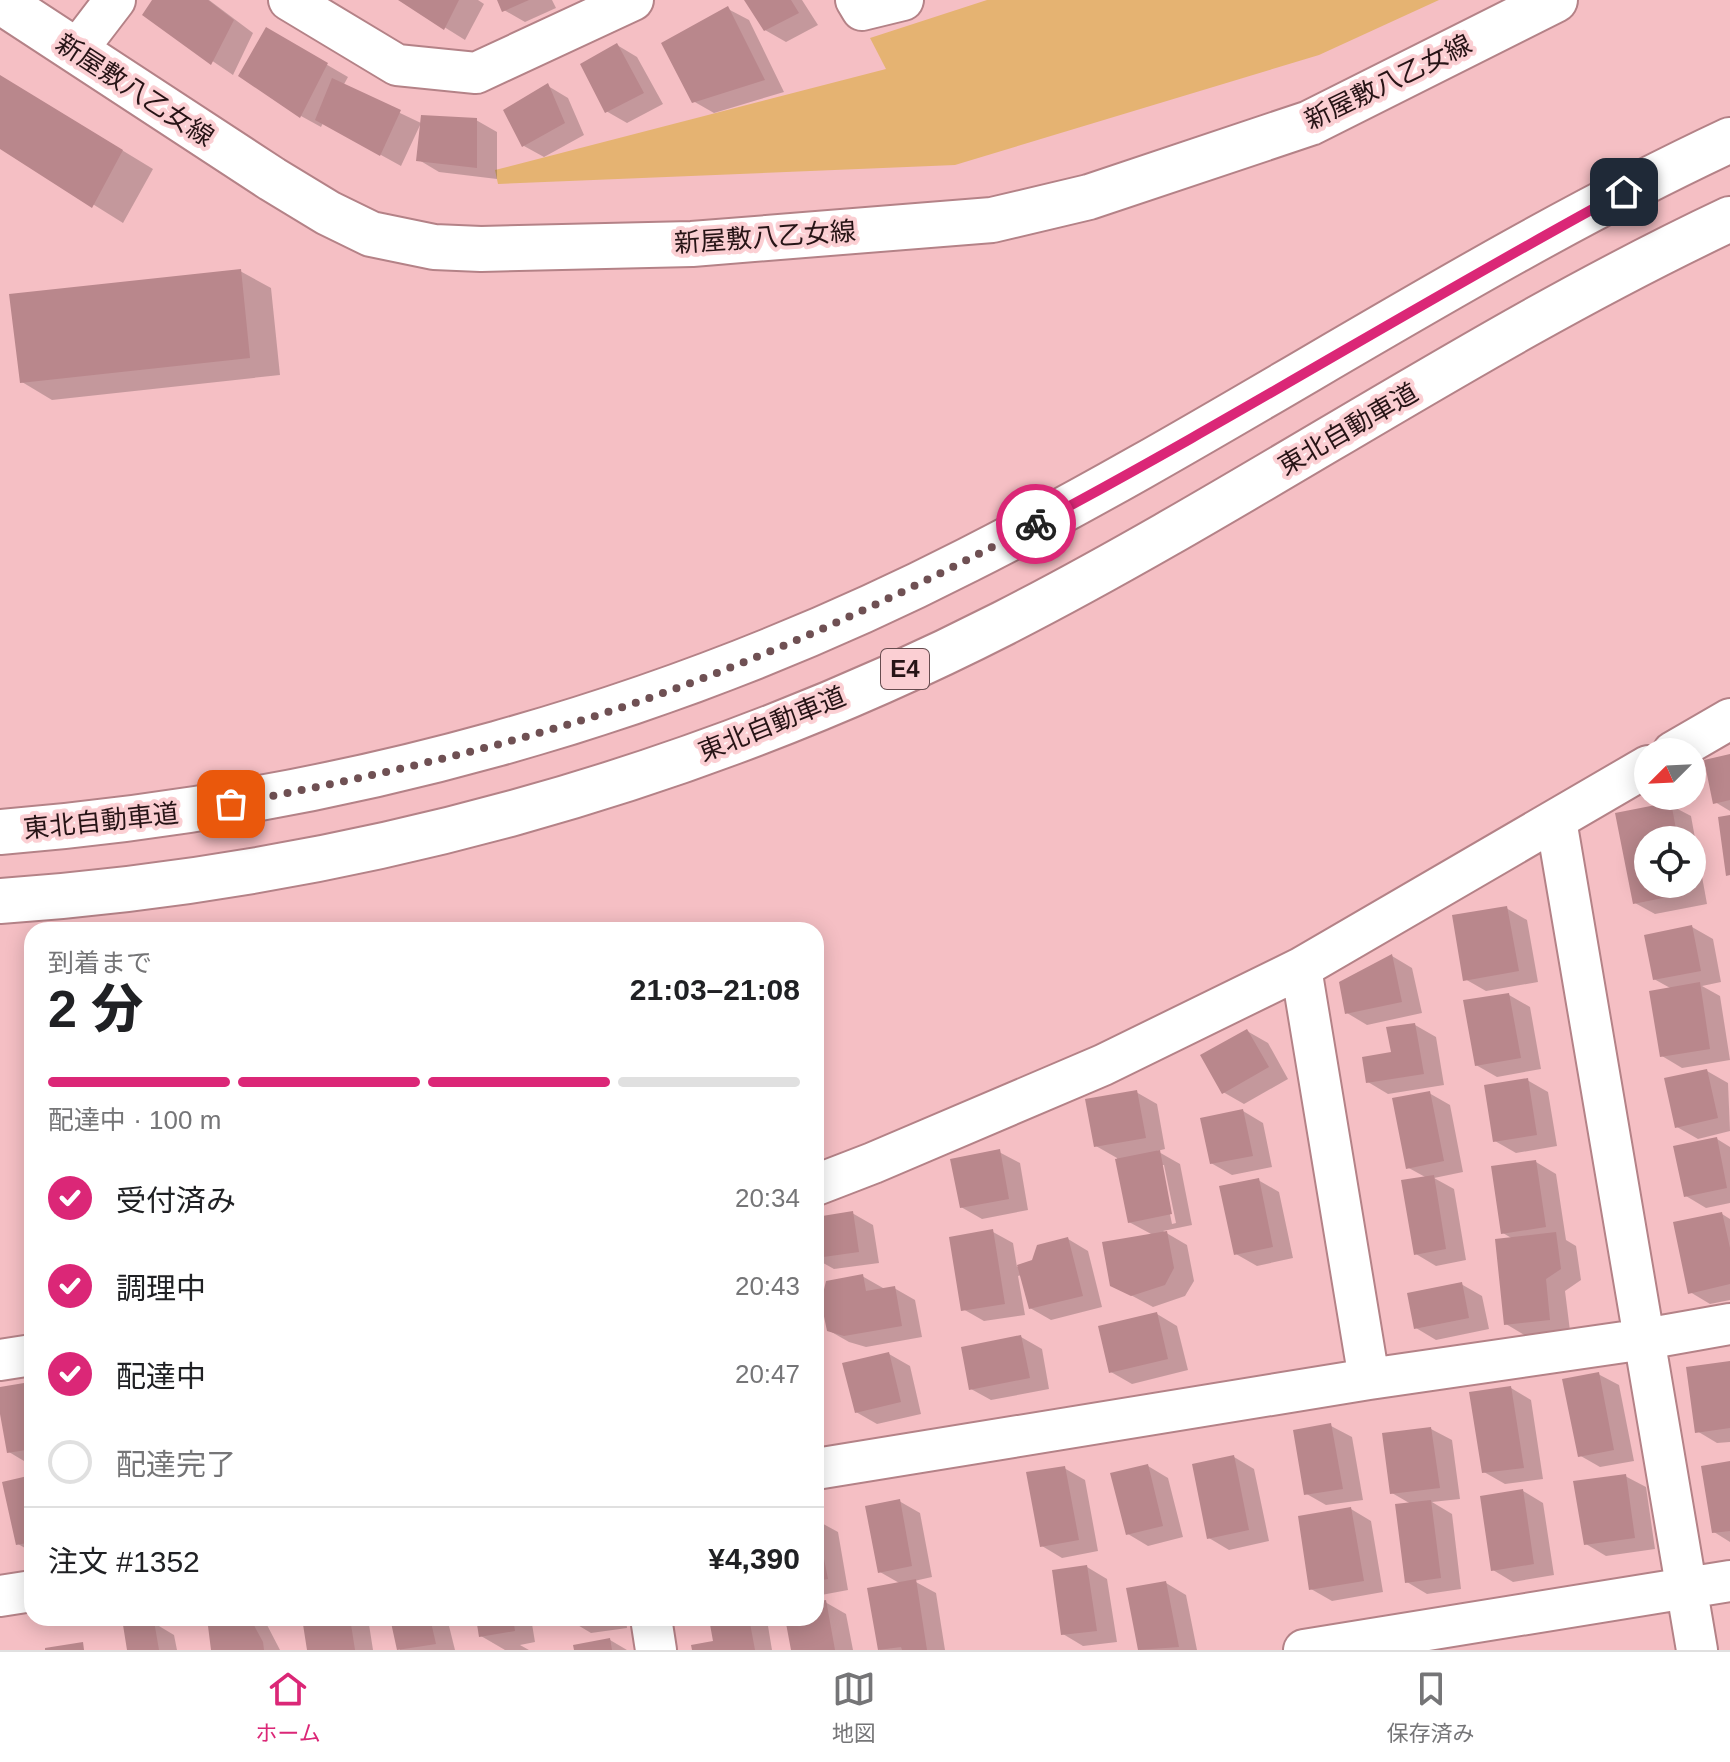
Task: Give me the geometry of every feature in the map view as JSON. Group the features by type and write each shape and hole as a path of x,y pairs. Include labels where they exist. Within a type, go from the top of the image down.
{"main road":[{"name":"新屋敷八乙女線","path":"0,1 328,213 371,234 434,247 481,249 692,244 992,220 1089,197 1310,123 1555,0"},
{"name":"東北自動車道","path":"0,832 202,809 344,782 574,722 709,674 810,633 966,562 1137,470 1495,262 1649,178 1730,140"},
{"name":"東北自動車道","path":"0,901 75,896 222,878 364,850 498,818 593,790 700,753 817,707 1001,624 1177,530 1512,333 1730,219"}],"street":[{"path":"76,51 115,0"},
{"path":"289,0 397,65 476,73 633,0"},
{"path":"856,0 862,10 903,0"},
{"path":"1697,738 1730,719"},
{"path":"824,1182 1103,1065 1301,968 1634,774"},
{"path":"1556,820 1697,1650"},
{"path":"1301,968 1369,1379"},
{"path":"824,1468 1730,1324"},
{"path":"0,1360 24,1356"},
{"path":"1304,1650 1730,1581"},
{"path":"0,1596 24,1592"},
{"path":"652,1626 656,1650"}],"shaded area":[{"path":"987,0 1439,0 1319,55 955,165 498,184 495,170 886,69 870,38"}],"building":[{"path":"152,0 208,0 234,20 211,65 142,15"},
{"path":"398,0 459,0 444,30"},
{"path":"497,0 529,0 502,12"},
{"path":"744,0 791,0 799,13 764,31"},
{"path":"728,6 765,80 692,103 661,43"},
{"path":"266,27 328,63 300,118 238,76"},
{"path":"617,43 644,93 605,113 580,64"},
{"path":"0,75 123,150 92,208 0,149"},
{"path":"332,78 401,110 380,156 315,120"},
{"path":"548,83 565,123 522,147 503,110"},
{"path":"421,115 477,118 477,168 416,161"},
{"path":"241,269 250,358 20,383 9,294"},
{"path":"1730,754 1730,800 1713,804 1706,760"},
{"path":"1634,809 1672,810 1675,826 1634,826 1634,898 1663,898 1633,904 1615,813"},
{"path":"1730,815 1730,875 1726,876 1718,817"},
{"path":"1507,906 1519,971 1463,981 1452,915"},
{"path":"1692,925 1701,971 1653,980 1644,935"},
{"path":"1392,954 1402,1002 1345,1014 1339,982"},
{"path":"1700,982 1710,1049 1660,1057 1649,991"},
{"path":"1509,993 1521,1058 1475,1066 1463,1000"},
{"path":"1415,1023 1424,1074 1366,1083 1362,1057 1391,1052 1386,1027"},
{"path":"1247,1029 1269,1067 1222,1094 1200,1055"},
{"path":"1707,1069 1718,1118 1675,1128 1664,1078"},
{"path":"1528,1078 1537,1135 1493,1142 1484,1085"},
{"path":"1137,1090 1146,1138 1094,1147 1085,1099"},
{"path":"1430,1091 1444,1161 1406,1169 1392,1098"},
{"path":"1243,1109 1253,1156 1210,1164 1200,1118"},
{"path":"1717,1137 1727,1188 1684,1197 1673,1146"},
{"path":"1000,1149 1009,1199 960,1208 950,1159"},
{"path":"1160,1150 1172,1214 1128,1223 1115,1159"},
{"path":"1536,1160 1546,1227 1501,1234 1491,1166"},
{"path":"1434,1175 1446,1249 1414,1255 1401,1180"},
{"path":"1259,1178 1273,1247 1234,1255 1219,1186"},
{"path":"853,1211 859,1252 824,1257 824,1216"},
{"path":"1722,1212 1730,1248 1730,1284 1688,1294 1673,1222"},
{"path":"993,1229 1005,1304 961,1311 949,1237"},
{"path":"1167,1231 1174,1268 1165,1285 1131,1296 1110,1286 1102,1242"},
{"path":"1556,1232 1561,1269 1546,1279 1550,1320 1504,1325 1495,1239"},
{"path":"1068,1237 1083,1296 1029,1309 1017,1265 1032,1260 1037,1245"},
{"path":"863,1274 866,1291 895,1286 902,1326 844,1336 827,1331 824,1316 826,1281"},
{"path":"1462,1282 1469,1318 1414,1329 1407,1293"},
{"path":"1157,1312 1168,1359 1109,1373 1098,1326"},
{"path":"1021,1335 1030,1378 969,1390 961,1347"},
{"path":"889,1352 901,1402 855,1413 842,1363"},
{"path":"1730,1361 1730,1428 1695,1433 1686,1367"},
{"path":"1599,1372 1614,1450 1578,1457 1562,1379"},
{"path":"24,1383 24,1450 7,1453 0,1414 0,1387"},
{"path":"1511,1386 1524,1468 1482,1473 1469,1392"},
{"path":"1331,1423 1343,1489 1304,1495 1293,1430"},
{"path":"1431,1427 1440,1488 1390,1494 1382,1433"},
{"path":"1234,1455 1249,1530 1207,1539 1192,1464"},
{"path":"1730,1461 1730,1531 1712,1533 1701,1466"},
{"path":"1148,1464 1163,1526 1126,1535 1110,1473"},
{"path":"1065,1466 1079,1540 1040,1547 1026,1472"},
{"path":"1626,1474 1635,1538 1584,1545 1573,1481"},
{"path":"24,1477 24,1544 16,1545 2,1482"},
{"path":"1523,1489 1534,1564 1491,1571 1480,1496"},
{"path":"900,1499 912,1566 878,1573 865,1506"},
{"path":"1431,1500 1441,1578 1405,1583 1395,1504"},
{"path":"1351,1507 1364,1581 1309,1590 1298,1516"},
{"path":"824,1559 828,1579 824,1580"},
{"path":"1087,1565 1097,1631 1061,1635 1052,1570"},
{"path":"916,1579 927,1650 902,1650 901,1647 878,1650 867,1588"},
{"path":"1166,1581 1179,1647 1138,1650 1126,1588"},
{"path":"824,1600 835,1650 791,1650 786,1626 824,1626"},
{"path":"123,1626 155,1626 159,1650 127,1650"},
{"path":"208,1626 254,1626 264,1650 211,1650"},
{"path":"303,1626 351,1626 355,1650 307,1650"},
{"path":"392,1626 432,1626 436,1644 397,1650"},
{"path":"477,1626 514,1626 515,1631 479,1637"},
{"path":"710,1626 750,1626 755,1650 692,1650 691,1645 713,1641"},
{"path":"610,1638 612,1650 574,1650 573,1645"},
{"path":"83,1642 84,1650 45,1650 45,1648"}],"way so far":[{"path":"231,804 344,782 464,752 574,722 679,686 810,633 966,562 1036,524"}],"route":[{"path":"1036,524 1137,470 1495,262 1624,192"}]}
